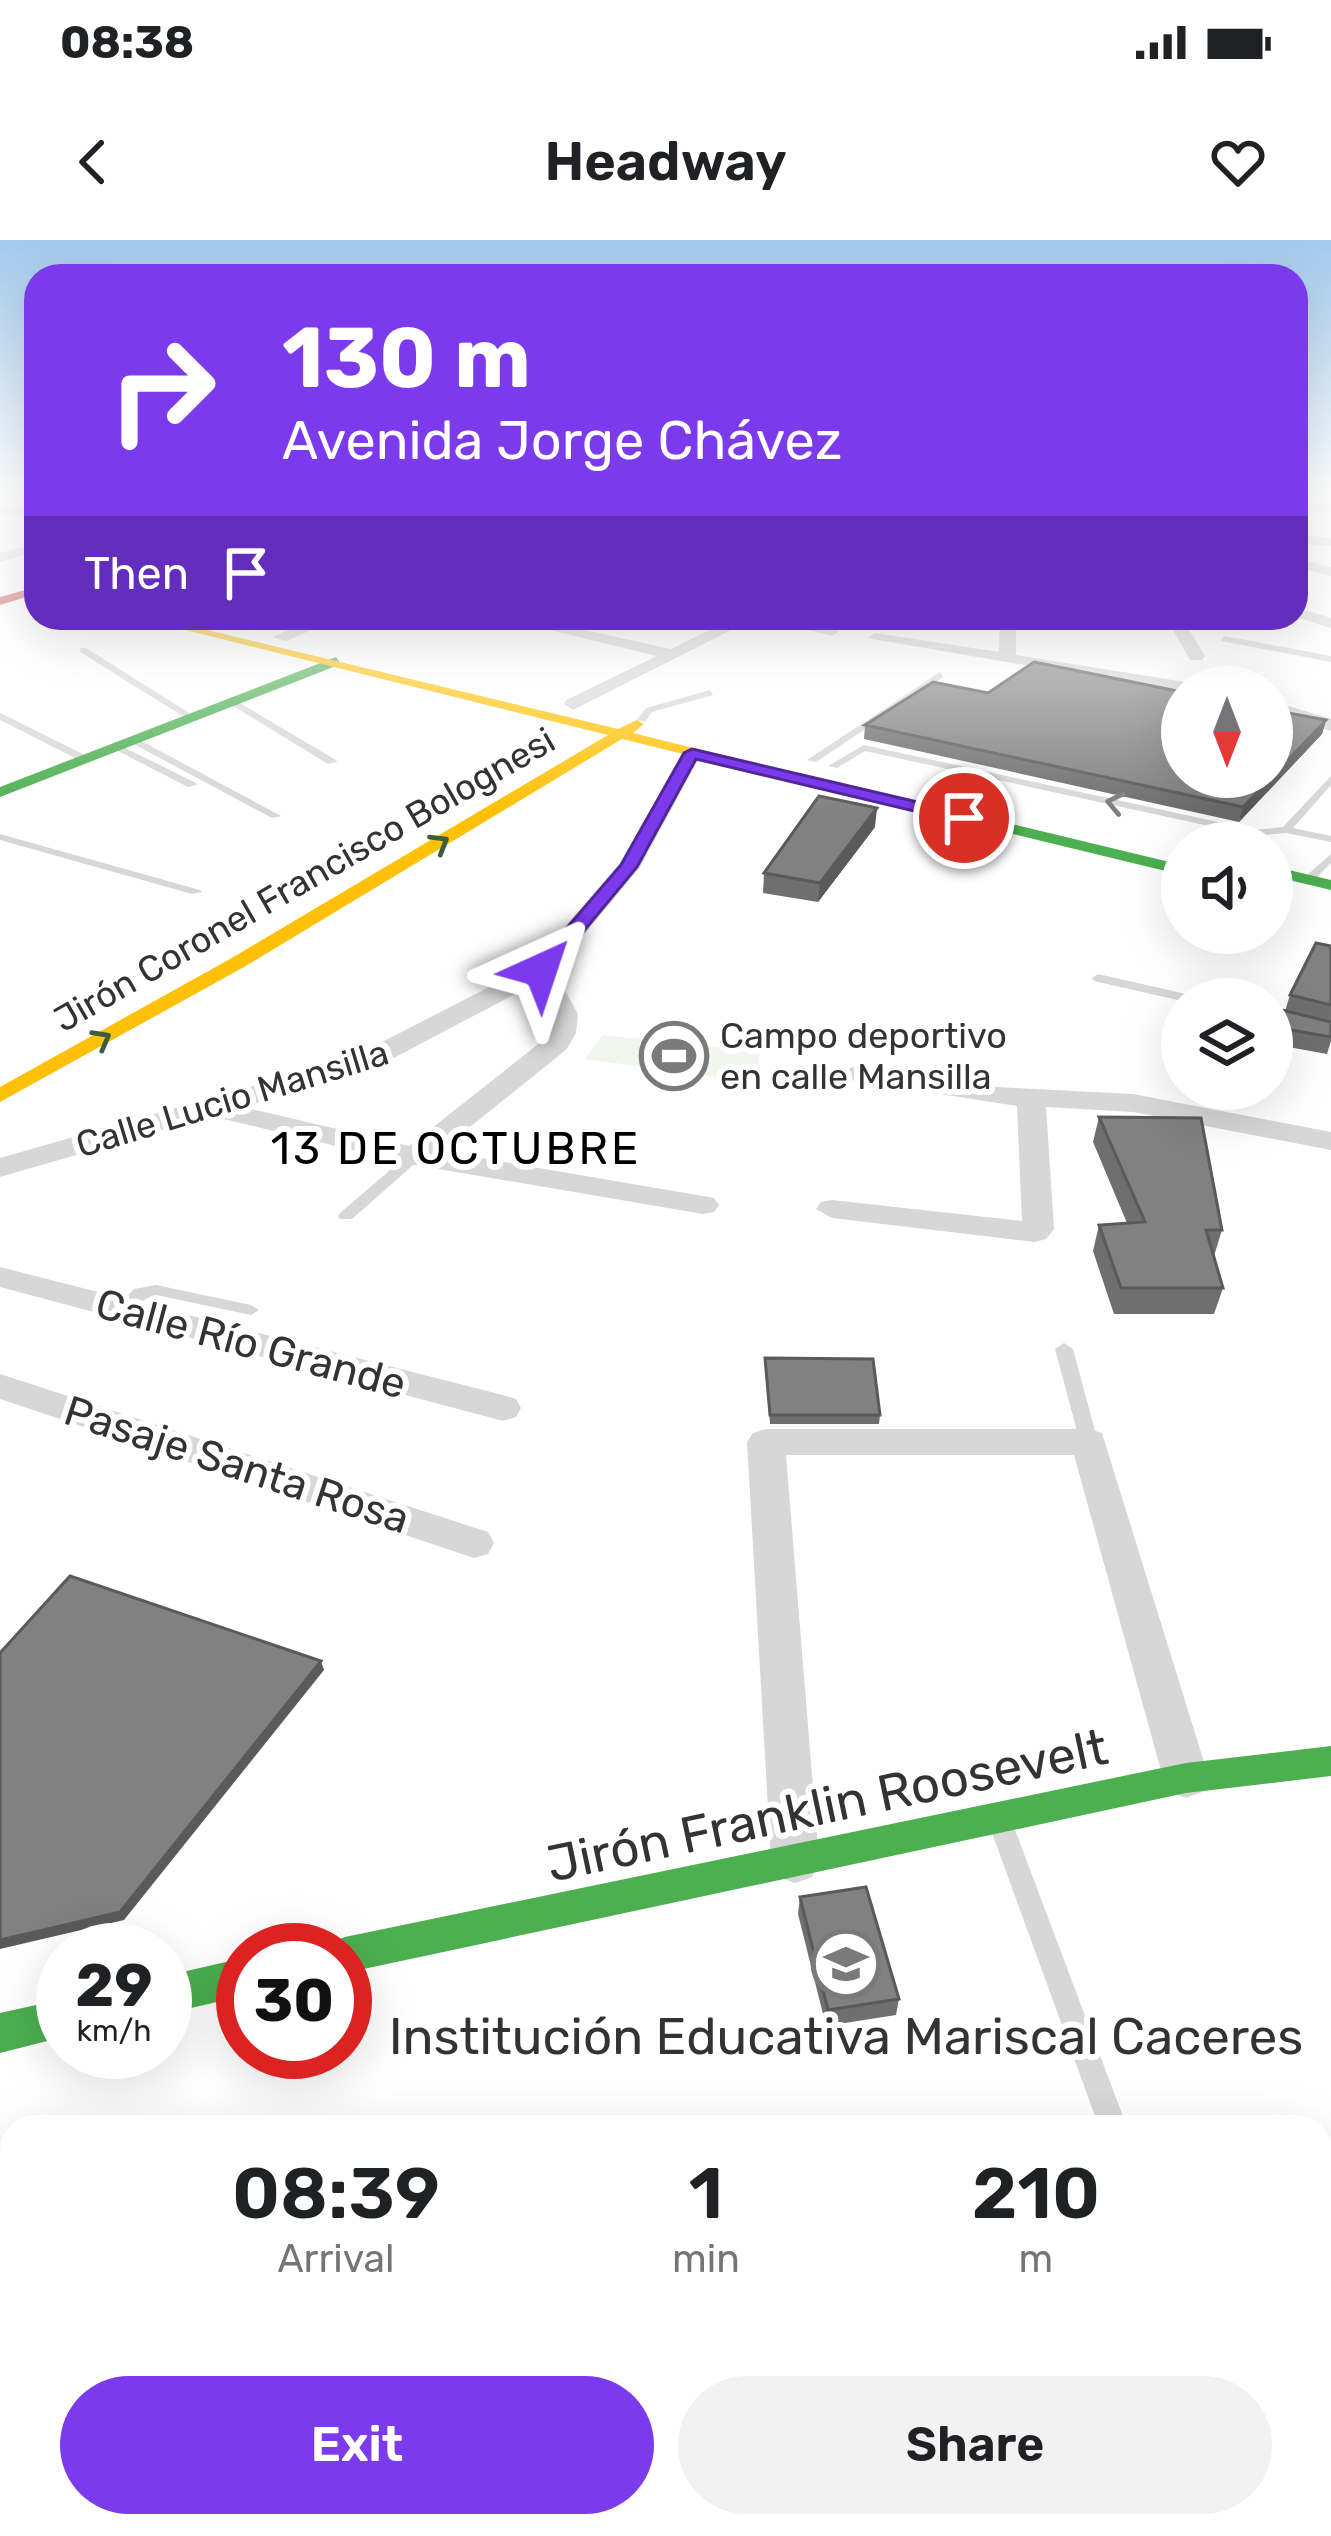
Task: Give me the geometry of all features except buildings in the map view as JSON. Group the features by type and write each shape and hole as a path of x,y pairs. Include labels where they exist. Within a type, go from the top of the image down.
{"main road":[{"path":"201,630 573,704 692,753 1161,865"},
{"path":"251,630 342,659 632,728 822,763 1161,845"},
{"path":"4,787 342,659"},
{"name":"Jirón Coronel Francisco Bolognesi","path":"0,1096 237,963 632,728"},
{"path":"1293,896 1331,905"},
{"name":"Jirón Franklin Roosevelt","path":"372,1949 1186,1778 1331,1761"},
{"path":"0,2033 36,2024"}],"street":[{"path":"280,637 299,630"},
{"path":"562,630 671,654"},
{"path":"573,704 722,630"},
{"path":"827,630 832,631"},
{"path":"1007,658 1008,630"},
{"path":"1181,630 1196,656"},
{"path":"875,638 1161,683"},
{"path":"1293,713 1331,725"},
{"name":"Calle Lucio Mansilla","path":"0,1168 361,1064 541,970 628,867 692,753"},
{"path":"415,1156 557,1043 567,1028 567,1012 541,970"},
{"path":"860,1074 1031,1098 1172,1108 1331,1141"},
{"path":"832,1209 1035,1232 1031,1098"},
{"path":"217,1109 415,1156 703,1205"},
{"name":"Calle Río Grande","path":"0,1277 503,1408"},
{"name":"Pasaje Santa Rosa","path":"0,1386 474,1543"},
{"path":"795,1861 766,1442 1089,1442 1186,1778"}],"lane":[{"path":"1224,639 1331,658"},
{"path":"83,650 192,718"},
{"path":"822,763 940,674"},
{"path":"632,728 649,710 710,693"},
{"path":"233,702 332,762"},
{"path":"0,716 85,759"},
{"path":"125,743 218,798"},
{"path":"125,743 276,816"},
{"path":"822,763 864,748 1208,822"},
{"path":"1293,822 1331,779"},
{"path":"1293,831 1331,839"},
{"path":"0,837 196,892"},
{"path":"1320,883 1331,857"},
{"path":"1098,978 1161,992"},
{"path":"346,1216 415,1156"},
{"path":"122,1309 140,1293 156,1290 250,1310"},
{"path":"1064,1349 1089,1442"},
{"path":"998,1818 1109,2115"}],"shaded area":[{"name":"Campo deportivo en calle Mansilla","path":"603,1035 760,1052 756,1082 585,1059"}],"traffic: fast":[{"path":"0,792 336,661"},
{"path":"941,812 1161,865"},
{"path":"1293,876 1331,885"},
{"path":"372,1949 1186,1778 1331,1761"},
{"path":"192,1989 216,1983"},
{"path":"0,2033 36,2024"}],"traffic: slow":[{"path":"192,630 941,812"},
{"path":"0,1096 237,963 637,724"}],"traffic: jam":[{"path":"0,601 13,597"}],"place":[{"name":"Campo deportivo en calle Mansilla","path":"674,1056"},
{"name":"Institución Educativa Mariscal Caceres","path":"846,1964"}],"district":[{"name":"13 DE OCTUBRE","path":"456,1148"}],"route":[{"path":"541,970 628,867 692,753 964,818"}]}
